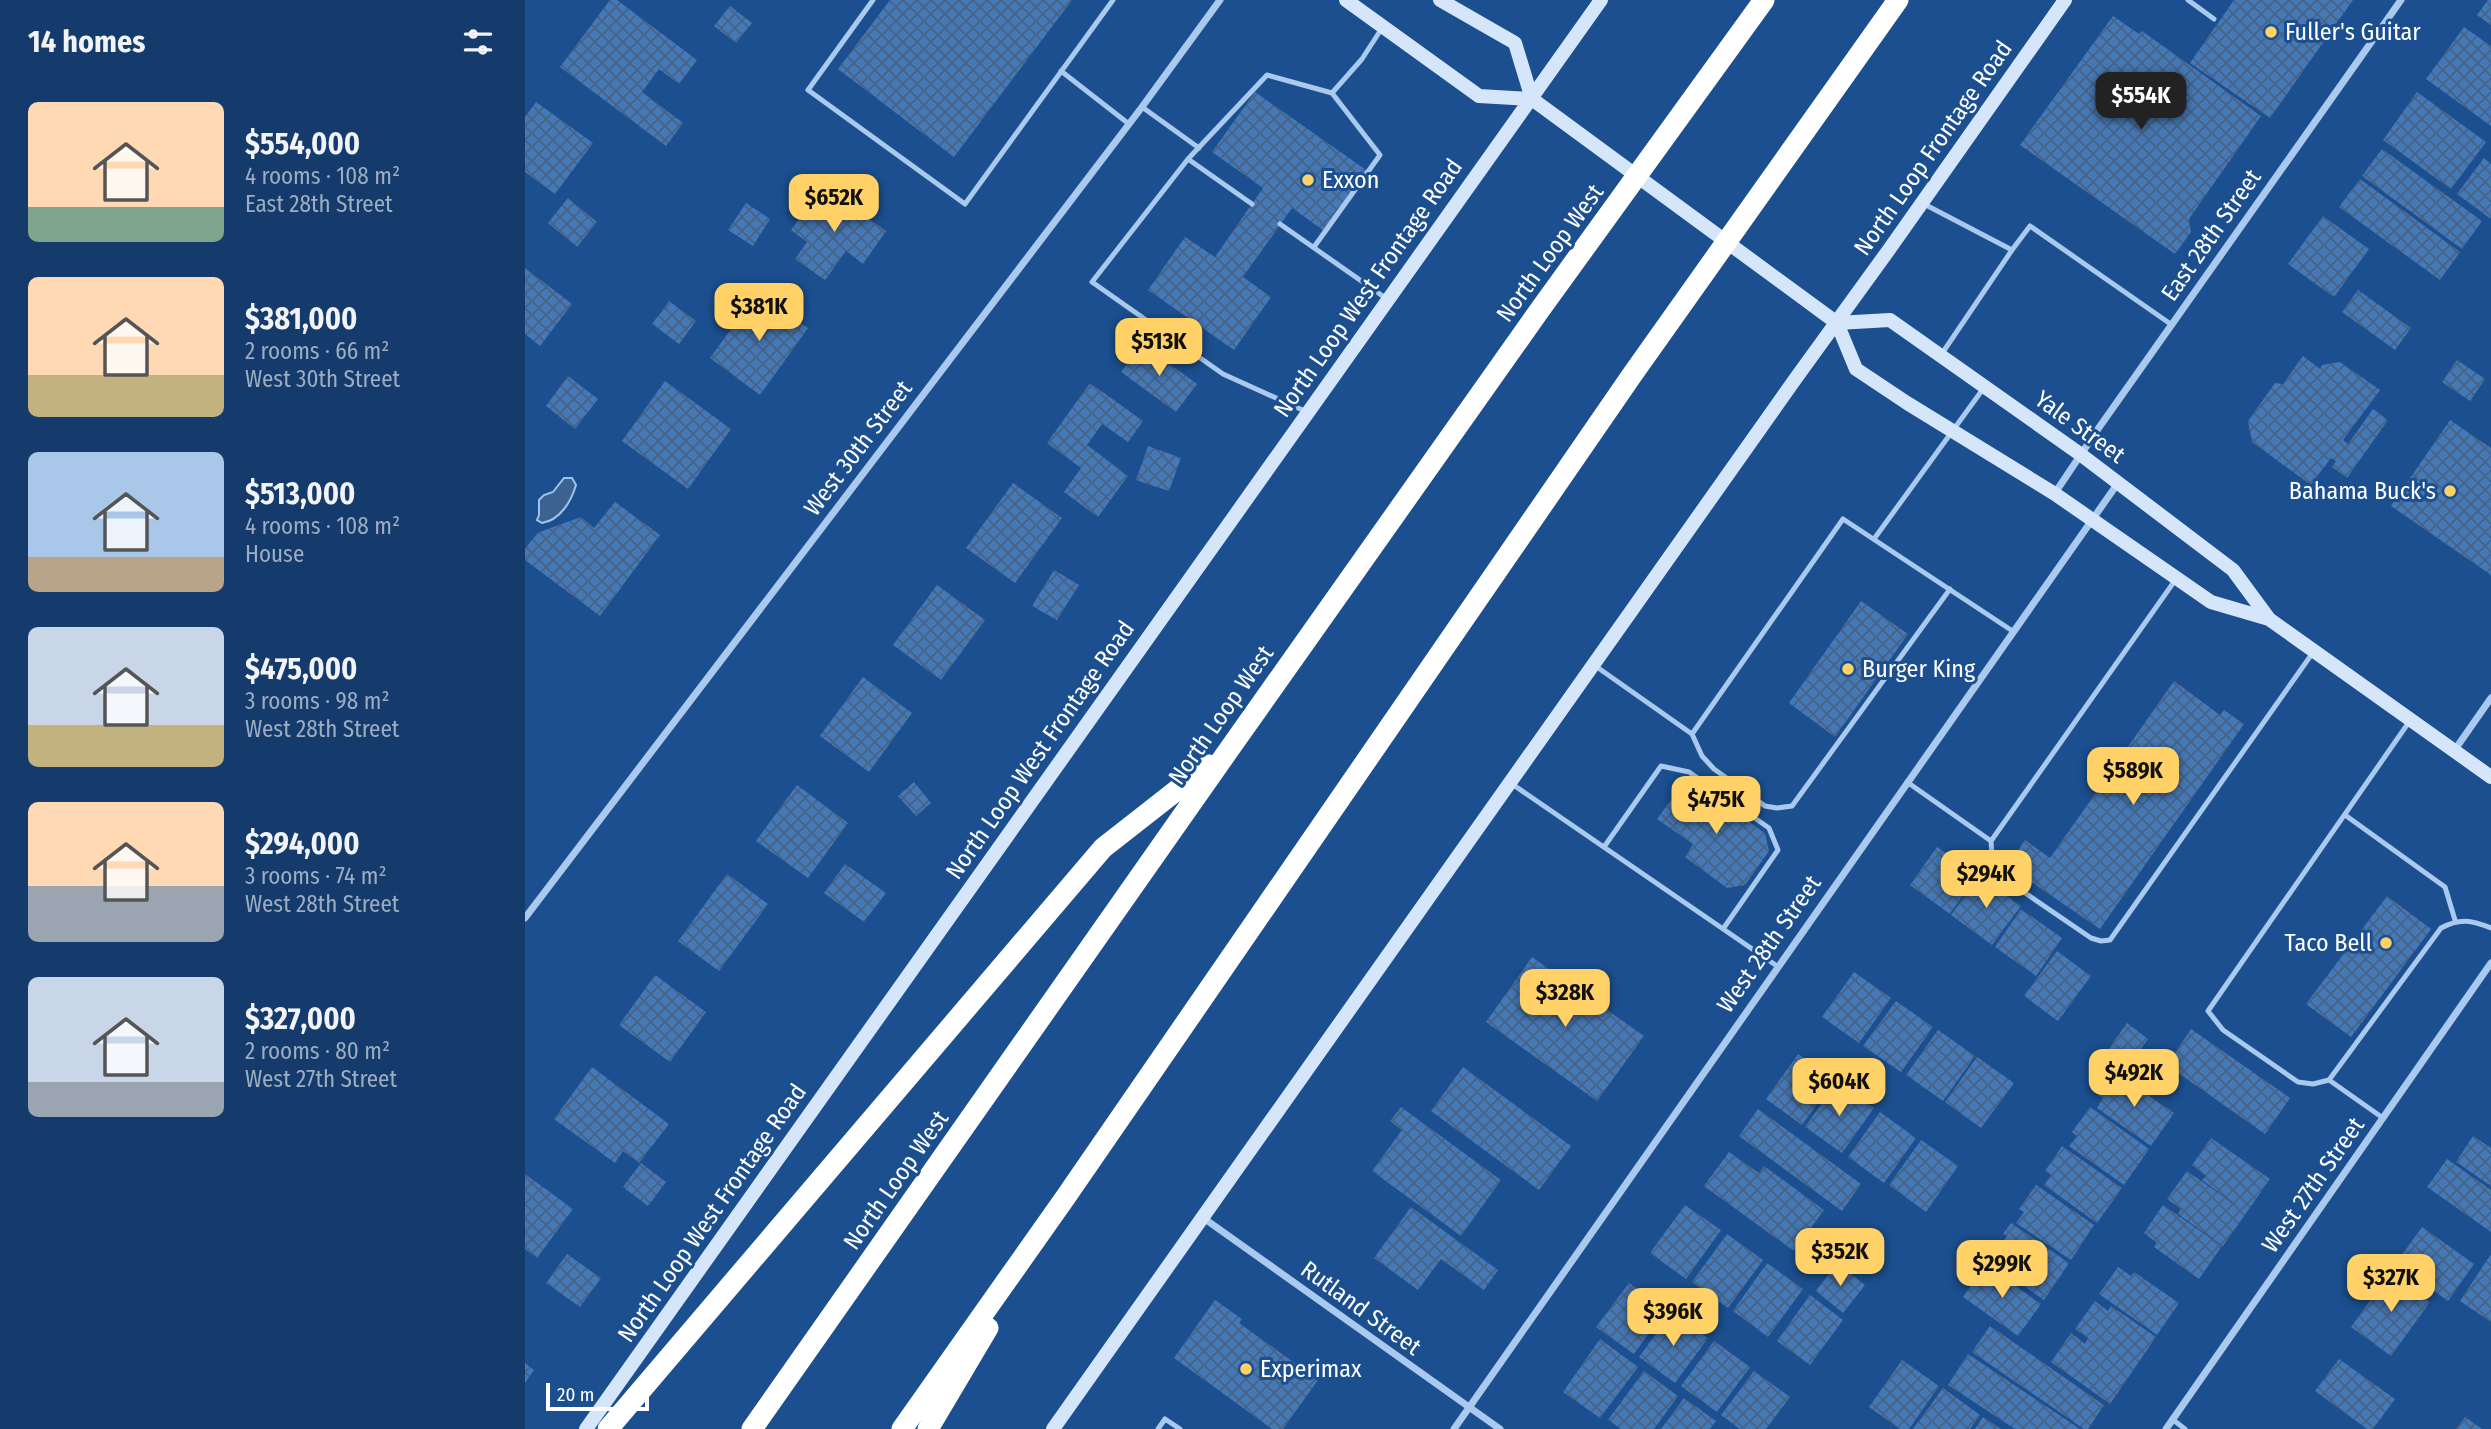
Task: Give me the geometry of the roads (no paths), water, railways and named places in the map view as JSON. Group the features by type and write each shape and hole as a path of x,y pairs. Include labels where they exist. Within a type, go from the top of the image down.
{"highway":[{"name":"North Loop West","path":"752,1429 1228,751 1764,0"},
{"path":"902,1429 1065,1198 1632,375 1898,0"},
{"path":"608,1429 1103,848 1228,751"},
{"path":"928,1429 1065,1198"}],"main road":[{"path":"1053,1429 1795,378 1837,323 1532,99 1479,96 1346,0"},
{"path":"1440,0 1515,43 1532,99"},
{"path":"1532,99 1601,0"},
{"name":"North Loop Frontage Road","path":"1837,323 2065,0"},
{"name":"North Loop West Frontage Road","path":"586,1429 1387,299 1532,99"},
{"name":"Yale Street","path":"2269,620 2233,570 2080,454 1890,320 1837,323 1856,369 2055,494 2211,602 2269,620 2491,777"}],"street":[{"name":"West 30th Street","path":"525,918 1142,107 1220,0"},
{"name":"East 28th Street","path":"2055,494 2080,454 2401,0"},
{"name":"West 28th Street","path":"1454,1429 2118,483"},
{"path":"2454,751 2491,698"},
{"name":"West 27th Street","path":"2166,1429 2491,964"},
{"name":"Rutland Street","path":"1202,1217 1500,1429"}],"lane":[{"path":"873,0 808,90 965,204 1113,0"},
{"path":"2188,0 2214,19"},
{"path":"1332,93 1362,59 1384,26"},
{"path":"1061,71 1129,124"},
{"path":"1307,412 1223,374 1092,282 1188,159 1267,75 1332,93 1380,155 1314,247"},
{"path":"1142,107 1199,148"},
{"path":"1188,159 1252,204"},
{"path":"1922,203 2012,250"},
{"path":"1280,224 1387,299"},
{"path":"1940,355 2030,226 2172,325"},
{"path":"1874,539 1985,386"},
{"path":"1692,734 1843,519 2014,632"},
{"path":"2176,578 1991,841 1993,871 2091,938 2110,940 2314,650"},
{"path":"1594,665 1692,734 1702,756 1714,769 1765,806 1792,806 1950,589"},
{"path":"2411,720 2207,1011 2223,1030 2298,1082 2313,1084 2329,1080 2441,928 2455,920 2477,922 2491,928"},
{"path":"1604,847 1661,766 1689,772 1769,828 1778,850 1723,929"},
{"path":"1907,782 1991,841"},
{"path":"1510,783 1777,966"},
{"path":"2345,815 2445,887 2455,920"},
{"path":"2329,1080 2383,1118"},
{"path":"1158,1429 1165,1419 1179,1429"},
{"path":"2172,1419 2185,1429"}],"water":[{"path":"564,478 572,478 576,485 571,498 559,514 542,523 537,520 539,500 553,492"}],"place":[{"name":"Fuller's Guitar","path":"2271,32"},
{"name":"Exxon","path":"1308,180"},
{"name":"Bahama Buck's","path":"2450,491"},
{"name":"Burger King","path":"1848,669"},
{"name":"Taco Bell","path":"2386,943"},
{"name":"Experimax","path":"1246,1369"}]}
